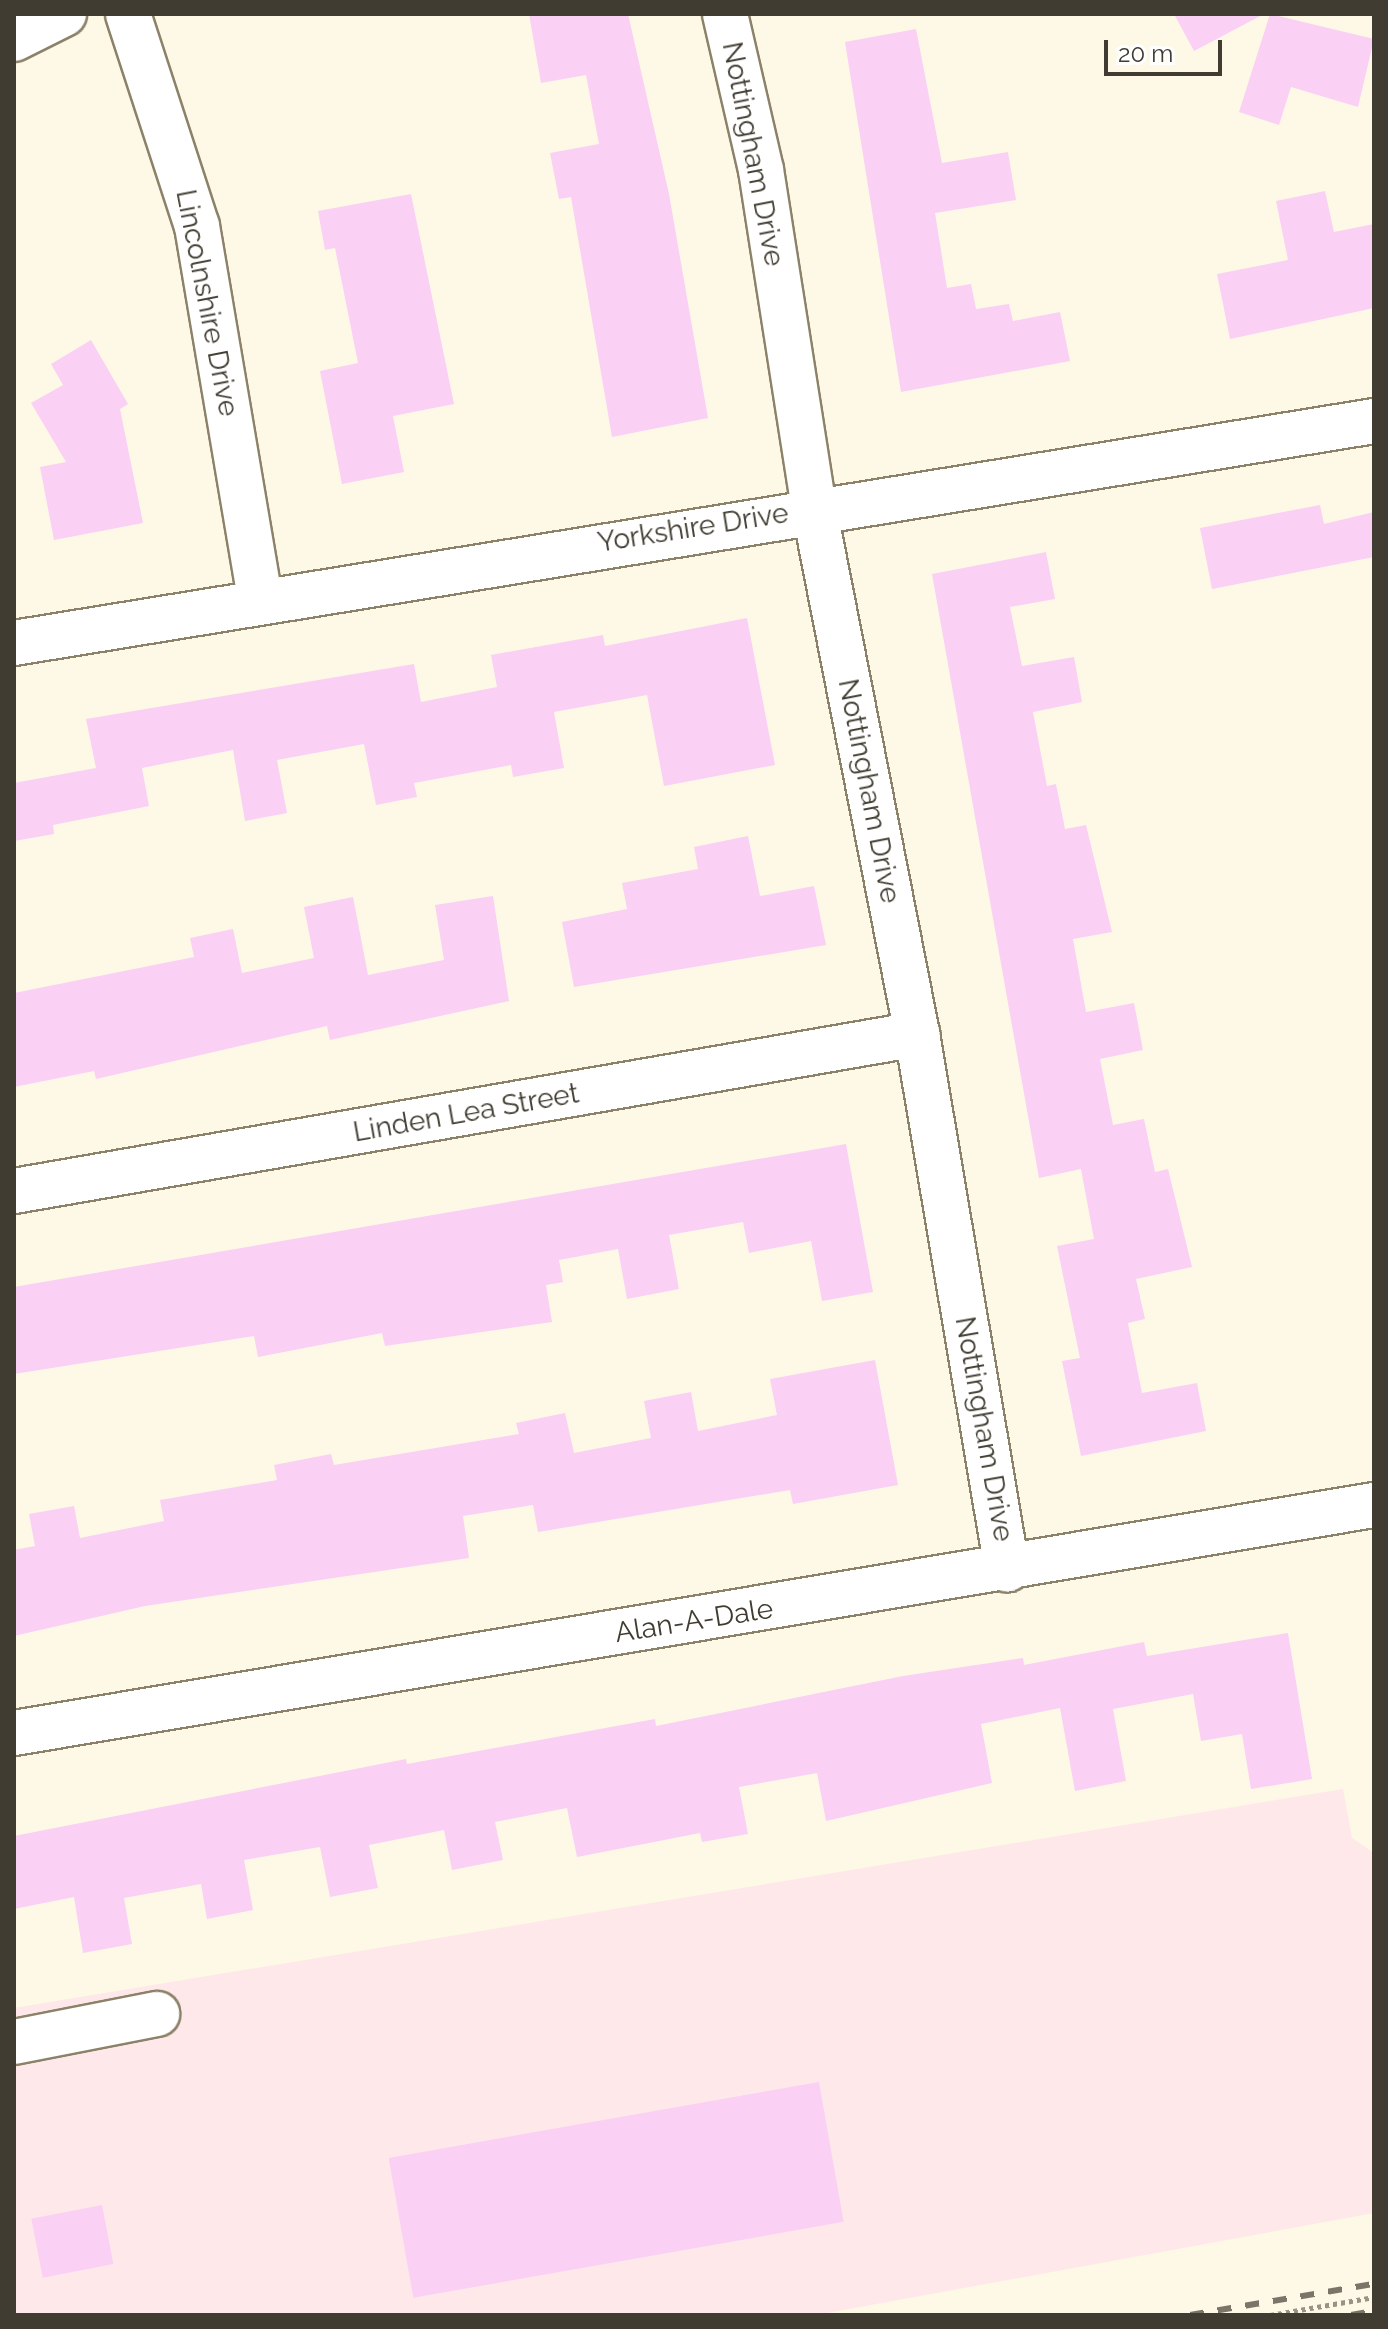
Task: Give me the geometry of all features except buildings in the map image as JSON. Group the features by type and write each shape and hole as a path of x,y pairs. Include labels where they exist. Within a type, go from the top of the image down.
{"street":[{"path":"14,39 64,14"},
{"name":"Lincolnshire Drive","path":"128,14 197,226 260,599"},
{"name":"Nottingham Drive","path":"725,14 761,170 814,508 917,1034 1007,1569"},
{"name":"Yorkshire Drive","path":"14,643 260,599 814,508 1374,421"},
{"name":"Linden Lea Street","path":"14,1191 917,1034"},
{"name":"Alan-A-Dale","path":"14,1733 1007,1569 1374,1505"},
{"path":"14,2042 157,2014"}],"path":[{"path":"1270,2315 1374,2297"}],"shaded area":[{"path":"1343,1789 1352,1838 1374,1853 1374,2213 816,2315 14,2315 14,2008"}],"railway":[{"path":"1190,2315 1374,2284"},
{"path":"1351,2315 1374,2311"}]}
